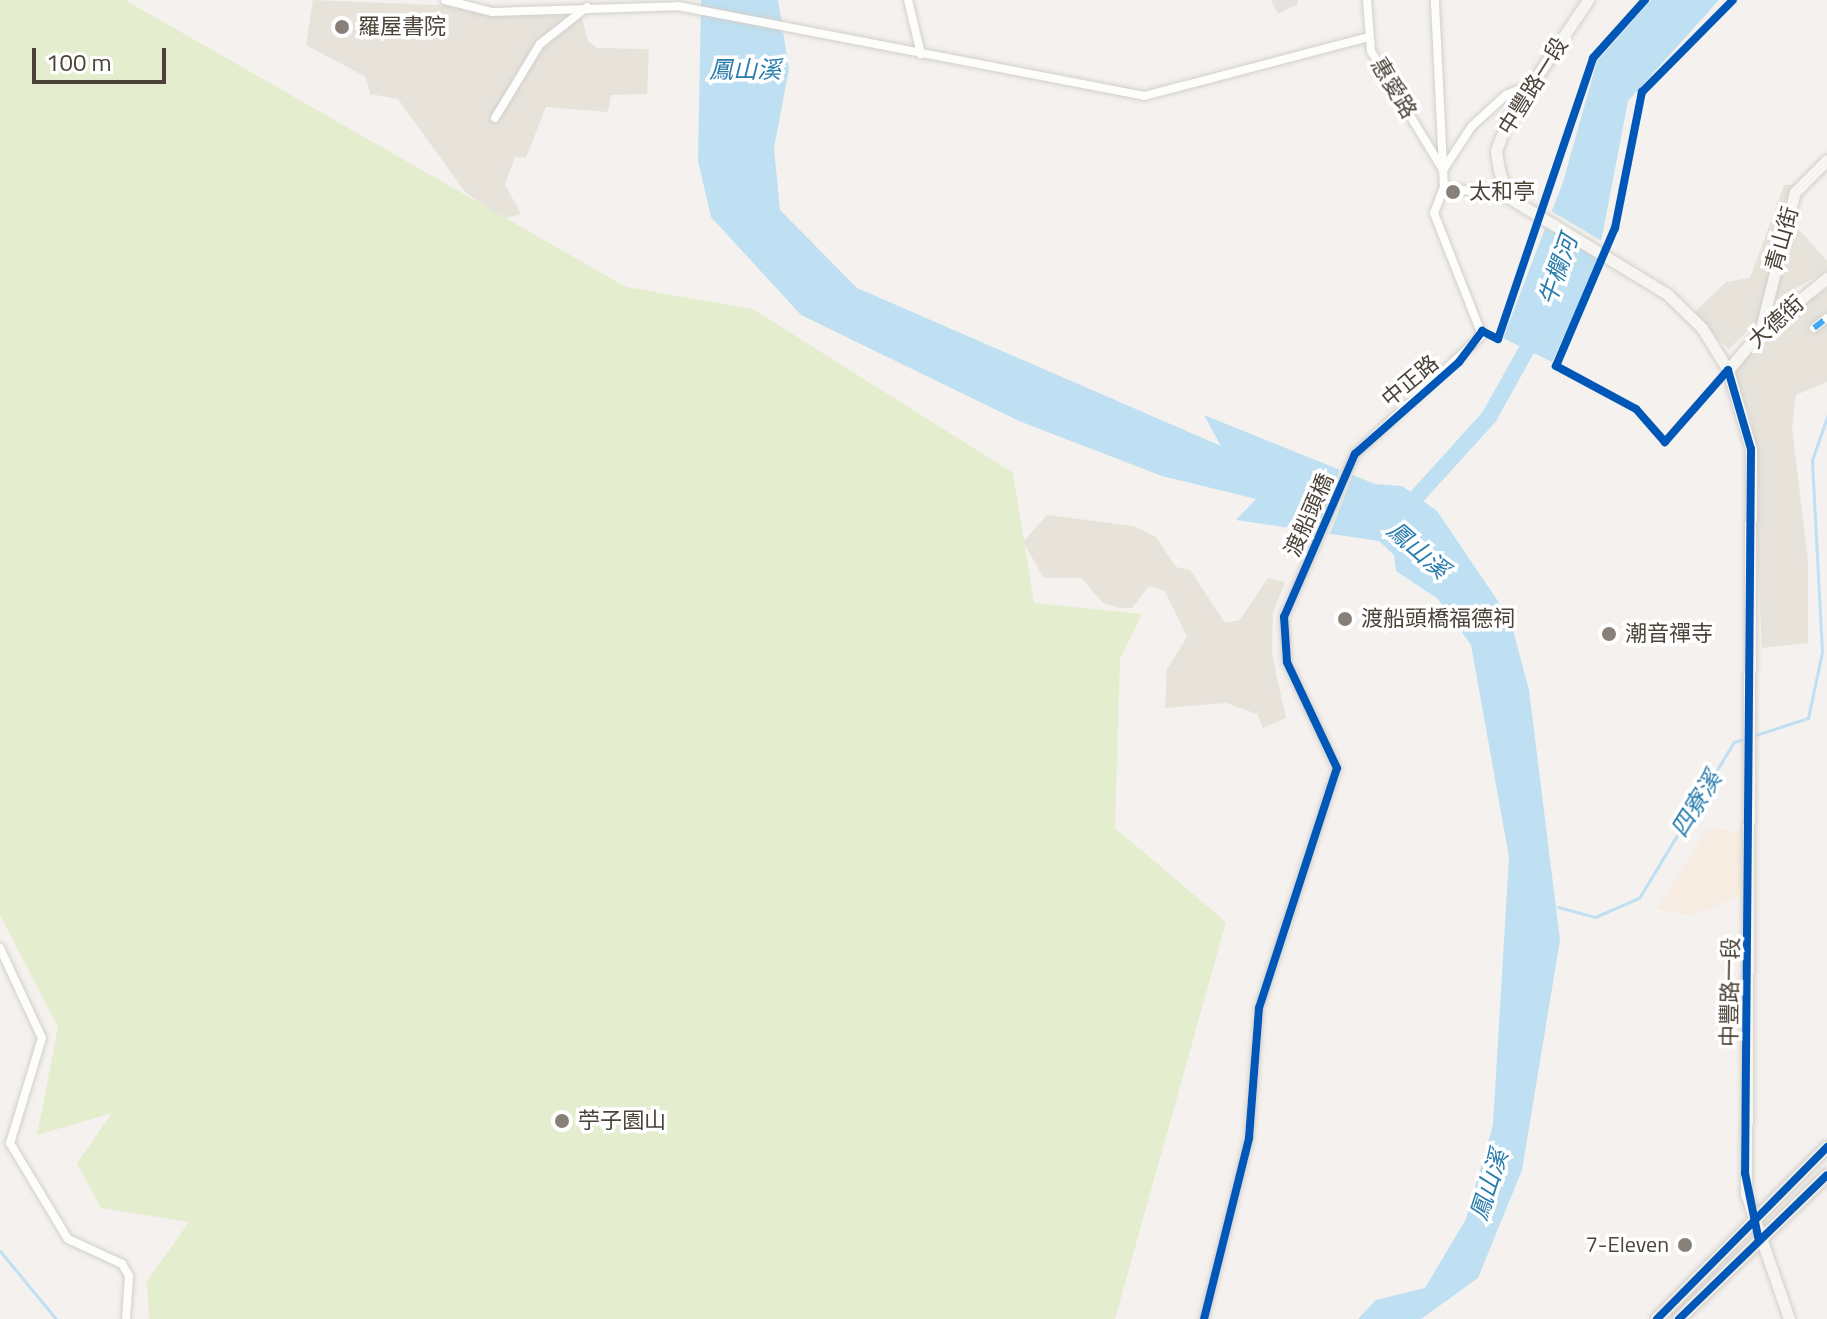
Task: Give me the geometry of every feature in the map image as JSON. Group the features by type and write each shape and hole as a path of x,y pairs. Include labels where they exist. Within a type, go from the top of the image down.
{"main road":[{"name":"中豐路一段","path":"1508,197 1496,151 1533,84 1588,0"},
{"name":"青山街","path":"1760,332 1795,192 1827,160"},
{"path":"1508,197 1630,268 1690,316 1728,370"},
{"name":"大德街","path":"1728,370 1760,332 1827,278"},
{"name":"中豐路一段","path":"1728,370 1751,449 1752,761 1745,1173 1751,1224 1789,1319"},
{"path":"1657,1319 1827,1147"},
{"path":"1679,1319 1827,1175"}],"street":[{"path":"445,0 492,12 679,3 698,10 1144,96 1365,38"},
{"path":"908,0 921,54"},
{"name":"惠愛路","path":"1367,0 1365,38 1443,170"},
{"name":"中正路","path":"1355,454 1482,335 1434,213 1444,187 1435,0"},
{"path":"495,118 540,44 587,7"},
{"path":"1443,170 1472,126 1506,95 1533,84"},
{"path":"1444,187 1508,197"},
{"path":"1814,328 1827,318"},
{"name":"渡船頭橋","path":"1204,1319 1249,1138 1259,1008 1337,768 1287,662 1284,617 1355,454"},
{"path":"0,948 42,1038 10,1143 68,1239 122,1264 129,1276 126,1319"}],"shaded area":[{"path":"313,0 580,11 588,41 597,48 649,49 647,94 611,95 608,112 546,107 526,158 515,157 505,184 521,214 502,219 465,192 398,99 370,94 366,77 306,45"},
{"path":"1271,0 1298,0 1298,4 1278,14"},
{"path":"1784,185 1796,185 1793,223 1827,261 1827,271 1783,295 1729,349 1693,314 1726,282 1750,278"},
{"path":"1827,289 1827,382 1796,395 1792,427 1808,561 1808,643 1762,648 1752,423 1731,366 1774,321"},
{"path":"1047,515 1134,526 1156,537 1176,567 1190,570 1225,623 1240,620 1268,578 1285,582 1273,613 1272,654 1286,718 1263,728 1257,714 1226,703 1165,708 1167,669 1187,637 1165,591 1149,586 1132,608 1119,608 1103,603 1081,578 1044,578 1023,542"},
{"path":"1708,828 1743,833 1741,895 1693,915 1657,909"}],"green space":[{"path":"0,0 125,0 626,287 753,309 1013,473 1034,603 1142,614 1120,659 1115,828 1226,922 1115,1319 149,1319 147,1281 189,1222 101,1208 77,1163 112,1113 37,1135 58,1027 0,915"}],"water":[{"name":"鳳山溪","path":"701,0 778,0 789,69 774,148 780,210 857,288 1221,446 1204,415 1375,484 1402,486 1437,511 1510,619 1529,690 1560,940 1522,1170 1478,1278 1421,1319 1358,1319 1376,1300 1425,1288 1466,1219 1493,1125 1509,857 1471,645 1438,599 1396,571 1394,555 1379,541 1236,520 1256,499 1162,476 1019,421 801,315 711,217 698,161"},
{"name":"牛欄河","path":"1651,0 1719,0 1628,101 1596,268 1552,362 1503,338 1563,182 1597,61"}],"pier":[{"path":"1548,209 1607,244 1603,260 1543,223"},
{"path":"1341,466 1354,471 1327,541 1314,536"}],"waterway":[{"path":"1402,513 1489,417 1537,331"},
{"name":"四寮溪","path":"1558,907 1595,917 1639,898 1734,742 1808,718 1822,652 1812,460 1827,417"},
{"path":"0,1251 56,1319"}],"marked path":[{"path":"1814,328 1827,318"}],"cycle path":[{"path":"1204,1319 1249,1138 1259,1008 1337,768 1287,662 1284,617 1355,454 1459,362 1482,331 1498,339 1593,58 1645,0"},
{"path":"1728,370 1665,442 1636,409 1556,366 1615,228 1642,92 1733,0"},
{"path":"1728,370 1751,449 1745,1173 1759,1241"},
{"path":"1657,1319 1827,1147"},
{"path":"1679,1319 1827,1175"}],"place":[{"name":"羅屋書院","path":"342,27"},
{"name":"太和亭","path":"1453,192"},
{"name":"渡船頭橋福德祠","path":"1345,619"},
{"name":"潮音禪寺","path":"1609,634"},
{"name":"苧子園山","path":"562,1121"},
{"name":"7-Eleven","path":"1685,1245"}]}
